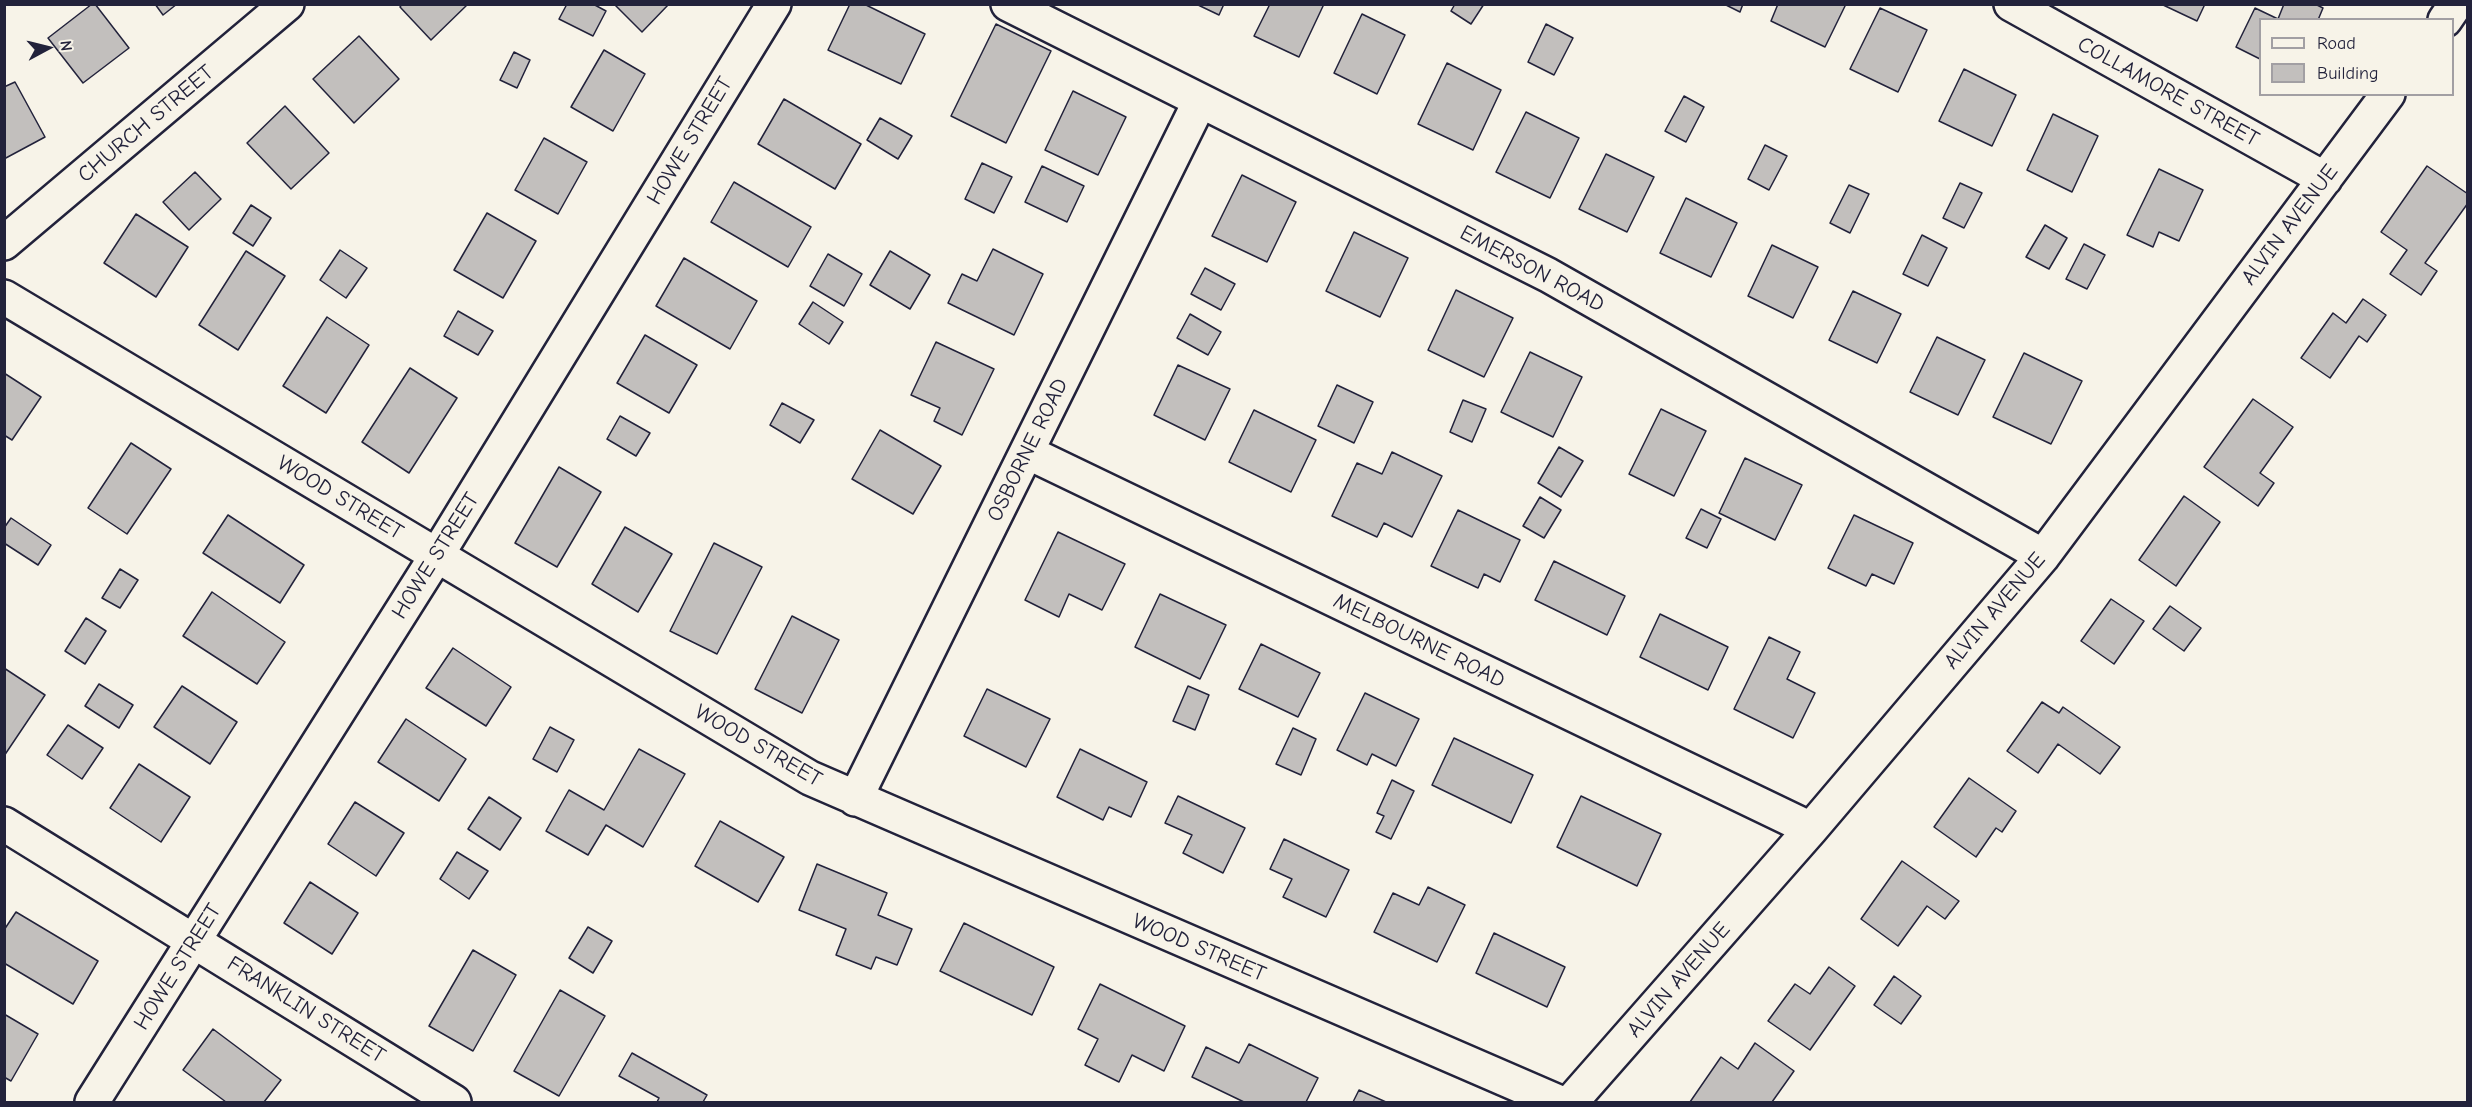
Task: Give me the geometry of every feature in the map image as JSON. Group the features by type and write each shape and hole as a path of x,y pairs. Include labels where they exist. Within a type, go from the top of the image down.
{"street":[{"name":"CHURCH STREET","path":"4,243 287,4"},
{"name":"HOWE STREET","path":"92,1102 437,555 774,4"},
{"name":"EMERSON ROAD","path":"1008,4 1548,275 2043,556"},
{"name":"COLLAMORE STREET","path":"2011,4 2325,179"},
{"path":"2446,18 2456,4"},
{"name":"ALVIN AVENUE","path":"1571,1102 1811,829 2043,556 2387,96"},
{"name":"OSBORNE ROAD","path":"855,799 1200,101"},
{"name":"WOOD STREET","path":"4,297 810,778 1558,1102"},
{"name":"MELBOURNE ROAD","path":"1028,452 1811,829"},
{"name":"FRANKLIN STREET","path":"4,824 454,1102"}],"building":[{"path":"95,4 129,48 83,83 48,38"},
{"path":"155,4 177,4 163,15"},
{"path":"402,4 468,4 431,40 400,7"},
{"path":"567,4 593,4 606,11 593,36 559,19"},
{"path":"614,4 669,4 642,32"},
{"path":"850,4 864,4 925,34 901,84 828,50"},
{"path":"1196,4 1224,4 1219,15"},
{"path":"1270,4 1324,4 1299,57 1254,36"},
{"path":"1455,4 1484,4 1471,24 1451,11"},
{"path":"1724,4 1743,4 1740,12"},
{"path":"1778,4 1846,4 1825,47 1771,21"},
{"path":"2161,4 2205,4 2197,21"},
{"path":"2284,4 2315,4 2323,8 2319,18 2278,18"},
{"path":"1880,8 1927,30 1898,92 1850,69"},
{"path":"2255,8 2276,18 2259,18 2259,58 2236,47"},
{"path":"1362,14 1405,35 1377,94 1334,73"},
{"path":"996,24 1051,51 1006,143 951,116"},
{"path":"1546,24 1573,38 1554,75 1528,62"},
{"path":"359,36 399,79 354,123 313,79"},
{"path":"604,50 645,74 613,131 571,107"},
{"path":"514,52 530,60 517,88 500,80"},
{"path":"1447,63 1501,90 1473,150 1418,124"},
{"path":"1964,69 2016,95 1992,146 1939,121"},
{"path":"15,82 45,137 4,159 4,87"},
{"path":"1073,91 1126,117 1098,175 1045,150"},
{"path":"1684,96 1704,107 1686,142 1665,131"},
{"path":"784,99 861,144 835,189 758,144"},
{"path":"285,106 329,153 291,189 247,143"},
{"path":"1526,112 1579,138 1550,198 1496,172"},
{"path":"2053,114 2098,136 2072,192 2027,170"},
{"path":"880,118 912,136 898,159 867,140"},
{"path":"544,138 587,162 558,214 515,190"},
{"path":"1765,145 1787,156 1769,190 1748,179"},
{"path":"1606,154 1654,177 1627,232 1579,209"},
{"path":"982,163 1012,177 994,213 965,199"},
{"path":"1042,166 1084,186 1067,222 1025,202"},
{"path":"2427,166 2468,194 2468,203 2425,263 2437,271 2421,295 2390,274 2407,250 2381,232"},
{"path":"2159,169 2203,190 2179,241 2159,232 2153,247 2127,235"},
{"path":"195,172 221,199 189,230 163,202"},
{"path":"1242,175 1296,202 1267,262 1212,236"},
{"path":"734,182 811,227 788,267 711,222"},
{"path":"1960,183 1982,193 1964,228 1943,218"},
{"path":"1849,185 1869,194 1850,233 1830,223"},
{"path":"1686,198 1737,223 1711,277 1660,253"},
{"path":"251,205 271,218 253,246 233,233"},
{"path":"487,213 536,241 503,298 454,270"},
{"path":"136,214 188,247 156,297 104,263"},
{"path":"2045,225 2067,238 2049,269 2026,257"},
{"path":"1354,232 1408,258 1380,317 1326,291"},
{"path":"1922,235 1947,248 1928,286 1903,274"},
{"path":"2084,244 2105,255 2087,289 2066,279"},
{"path":"1772,245 1818,267 1793,318 1748,296"},
{"path":"993,249 1043,274 1014,335 948,303 962,274 977,281"},
{"path":"340,250 367,268 346,298 320,280"},
{"path":"246,251 285,276 238,350 199,325"},
{"path":"890,251 930,275 910,309 870,285"},
{"path":"828,254 862,274 844,306 810,286"},
{"path":"684,258 757,301 730,349 656,306"},
{"path":"1205,268 1235,284 1221,310 1191,294"},
{"path":"1456,290 1513,318 1484,377 1428,350"},
{"path":"1853,291 1901,314 1877,363 1829,340"},
{"path":"2363,299 2386,315 2367,342 2359,336 2330,378 2301,358 2333,313 2346,323"},
{"path":"813,302 843,322 829,344 799,324"},
{"path":"458,311 493,331 478,355 444,336"},
{"path":"1190,314 1221,332 1208,355 1177,338"},
{"path":"327,317 369,345 326,413 283,386"},
{"path":"645,335 697,365 669,413 617,383"},
{"path":"1937,337 1985,360 1958,415 1910,392"},
{"path":"936,342 994,369 962,435 934,421 940,408 911,395"},
{"path":"1530,352 1582,377 1553,437 1501,412"},
{"path":"2024,353 2082,381 2051,444 1993,417"},
{"path":"1178,365 1230,389 1205,440 1154,415"},
{"path":"410,368 457,398 409,473 362,442"},
{"path":"4,373 41,397 12,440 4,435"},
{"path":"1337,385 1373,402 1354,443 1318,426"},
{"path":"2253,399 2293,427 2260,473 2274,483 2258,506 2204,467"},
{"path":"1463,400 1486,409 1472,442 1450,432"},
{"path":"782,403 814,420 800,443 770,425"},
{"path":"1661,409 1706,431 1674,496 1629,474"},
{"path":"1254,410 1316,440 1291,492 1229,462"},
{"path":"620,416 650,433 636,456 607,439"},
{"path":"880,430 941,466 913,514 852,479"},
{"path":"131,443 171,469 127,534 88,508"},
{"path":"1559,447 1583,461 1561,497 1538,483"},
{"path":"1392,452 1442,476 1412,537 1384,523 1377,537 1332,516 1357,463 1382,474"},
{"path":"1745,458 1802,485 1775,540 1719,513"},
{"path":"559,467 601,492 557,567 515,543"},
{"path":"2184,496 2220,522 2176,586 2139,560"},
{"path":"1540,497 1561,510 1544,538 1523,526"},
{"path":"1701,509 1721,519 1707,548 1686,538"},
{"path":"1458,510 1520,540 1500,582 1484,574 1478,588 1431,566"},
{"path":"228,515 304,565 280,603 203,553"},
{"path":"1854,515 1913,543 1894,584 1872,574 1866,586 1828,568"},
{"path":"11,518 51,545 38,565 4,543 4,528"},
{"path":"625,527 672,554 638,612 592,584"},
{"path":"1058,532 1125,564 1102,610 1069,594 1059,617 1025,600"},
{"path":"714,543 762,567 717,654 670,631"},
{"path":"1554,561 1625,596 1607,635 1535,600"},
{"path":"120,569 138,580 120,608 102,598"},
{"path":"212,592 285,642 257,684 183,636"},
{"path":"1160,594 1226,625 1200,679 1135,647"},
{"path":"2111,599 2144,621 2114,664 2081,641"},
{"path":"2170,606 2201,628 2184,651 2153,629"},
{"path":"1660,614 1728,647 1708,690 1640,657"},
{"path":"792,616 839,640 802,713 755,689"},
{"path":"86,618 106,631 85,664 65,651"},
{"path":"1769,637 1800,652 1787,679 1815,693 1793,738 1734,709"},
{"path":"1261,644 1320,673 1298,717 1239,689"},
{"path":"453,648 511,687 486,726 426,688"},
{"path":"4,668 45,695 4,756"},
{"path":"99,684 133,705 119,728 85,706"},
{"path":"182,686 237,722 210,764 154,727"},
{"path":"1188,686 1209,695 1195,730 1173,721"},
{"path":"987,689 1050,719 1026,767 964,736"},
{"path":"1365,693 1419,719 1396,766 1372,754 1367,765 1337,750"},
{"path":"2042,702 2059,713 2063,707 2120,747 2100,774 2058,744 2038,773 2007,751"},
{"path":"406,719 466,759 439,801 378,762"},
{"path":"68,725 103,748 82,779 47,755"},
{"path":"550,727 574,740 557,772 533,759"},
{"path":"1293,728 1316,739 1301,775 1276,764"},
{"path":"1454,738 1533,775 1511,823 1432,785"},
{"path":"639,749 685,774 643,847 606,825 588,855 546,831 569,790 604,810"},
{"path":"1080,749 1147,782 1131,817 1109,807 1103,820 1057,797"},
{"path":"139,764 190,797 161,842 110,808"},
{"path":"1969,778 2016,811 2002,832 1996,828 1976,857 1934,827"},
{"path":"1392,780 1414,791 1391,839 1376,832 1384,816 1377,813"},
{"path":"1178,796 1245,828 1223,873 1183,853 1192,835 1165,823"},
{"path":"1581,796 1661,834 1637,886 1557,847"},
{"path":"489,797 521,818 500,850 468,829"},
{"path":"355,802 404,833 376,876 328,844"},
{"path":"720,821 784,857 758,902 695,866"},
{"path":"1284,839 1349,870 1326,917 1283,897 1292,879 1270,869"},
{"path":"457,852 488,871 469,899 440,879"},
{"path":"1902,861 1959,901 1945,919 1927,906 1898,946 1861,919"},
{"path":"817,864 887,893 878,915 912,929 897,965 876,957 871,969 836,955 846,929 799,910"},
{"path":"310,882 358,913 332,954 284,923"},
{"path":"1428,887 1465,905 1437,962 1374,932 1393,893 1419,905"},
{"path":"16,912 98,961 73,1004 4,963 4,930"},
{"path":"964,923 1054,967 1032,1015 940,971"},
{"path":"588,927 612,941 593,973 569,958"},
{"path":"1494,933 1565,967 1547,1007 1476,973"},
{"path":"473,950 516,975 473,1051 429,1026"},
{"path":"1829,967 1855,986 1810,1050 1768,1021 1795,984 1810,994"},
{"path":"1894,976 1921,996 1901,1024 1874,1005"},
{"path":"1100,984 1185,1026 1164,1071 1132,1055 1119,1082 1085,1065 1098,1039 1078,1029"},
{"path":"560,990 605,1016 559,1096 514,1071"},
{"path":"4,1014 38,1034 11,1081 4,1077"},
{"path":"213,1029 281,1080 264,1102 226,1102 183,1070"},
{"path":"1755,1043 1794,1071 1772,1102 1690,1102 1721,1057 1738,1069"},
{"path":"1249,1044 1318,1078 1306,1102 1244,1102 1192,1077 1206,1047 1239,1063"},
{"path":"632,1053 707,1095 703,1102 657,1102 659,1098 619,1076"},
{"path":"1359,1090 1386,1102 1353,1102"}]}
